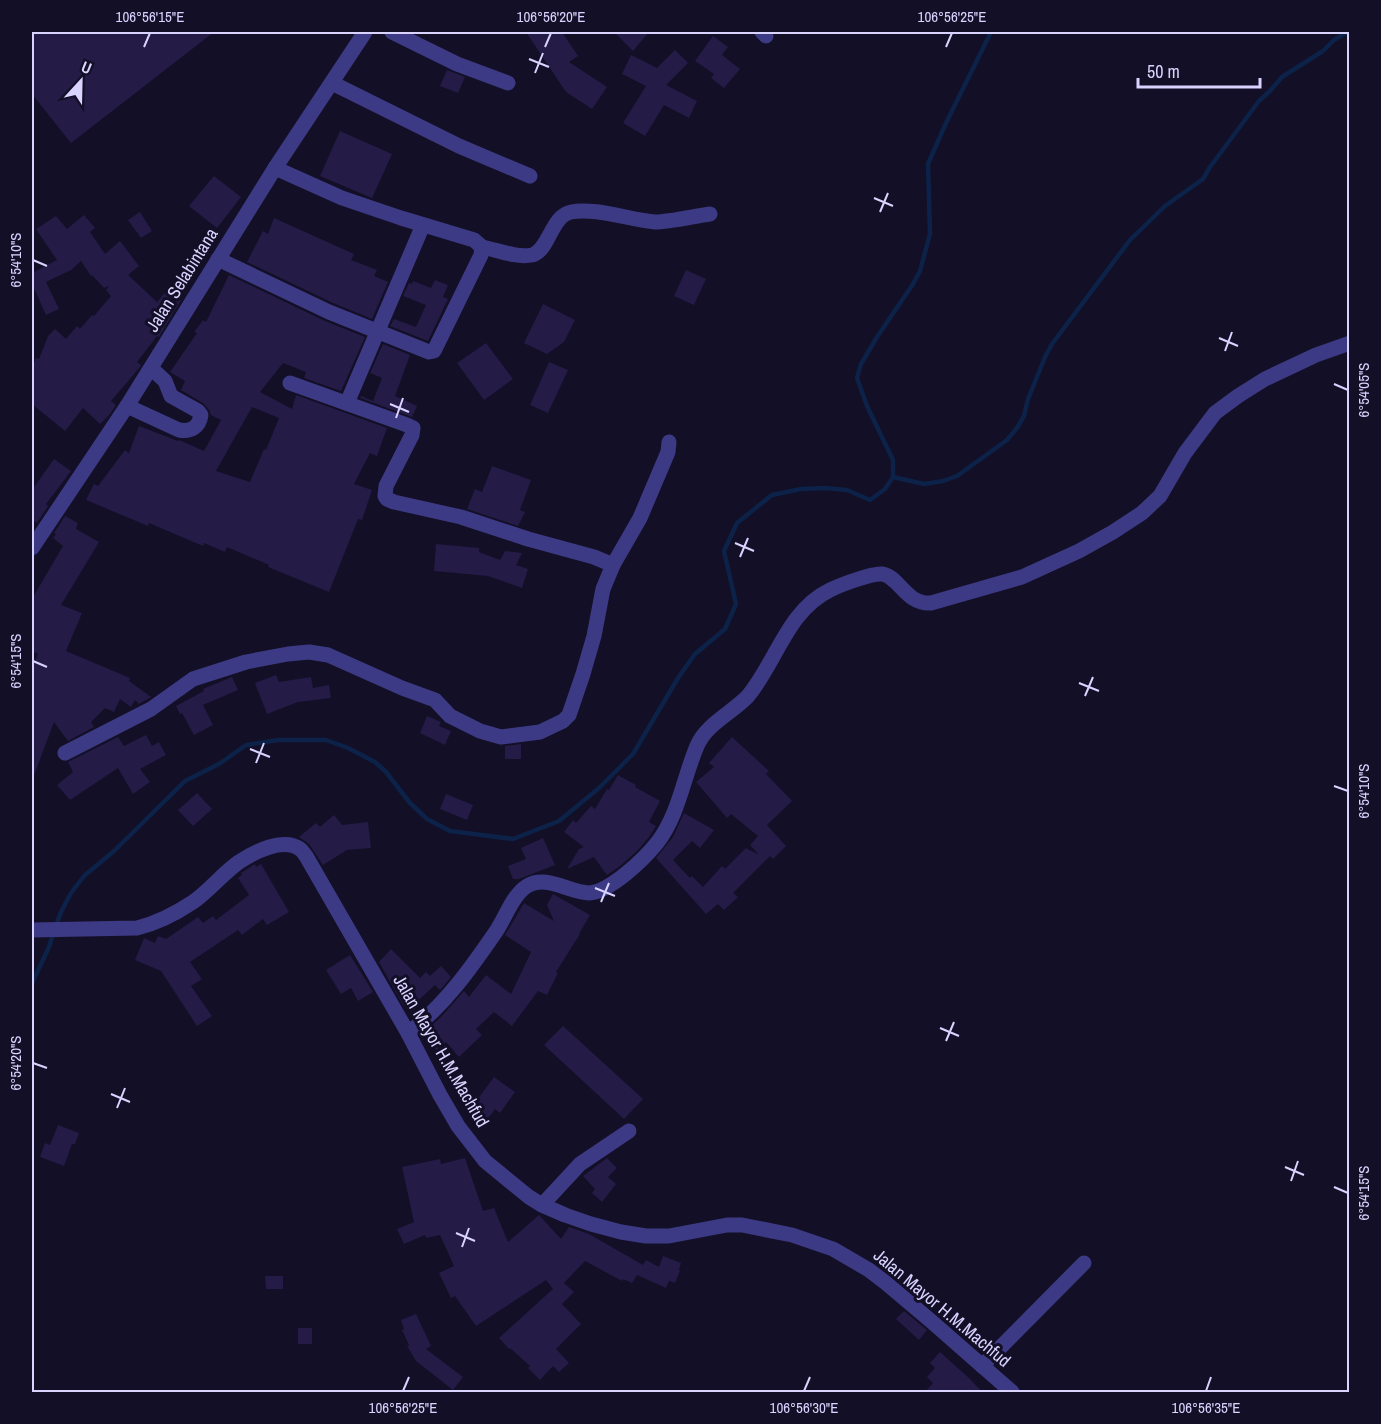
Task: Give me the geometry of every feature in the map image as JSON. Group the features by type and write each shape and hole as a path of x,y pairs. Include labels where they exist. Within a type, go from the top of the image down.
{"street":[{"name":"Jalan Selabintana","path":"32,548 127,406 275,168 365,32"},
{"path":"392,32 457,64 508,83"},
{"path":"332,83 459,146 530,176"},
{"path":"275,168 342,198 474,240 482,246 520,255 535,255 561,218 572,212 583,211 656,222 710,214"},
{"path":"347,403 423,225"},
{"path":"218,259 328,312 378,333 433,352 481,255 482,246"},
{"path":"408,1033 422,1023 448,996 478,958 518,895 527,886 537,882 546,882 588,893 611,886 645,856 658,842 675,810 697,745 705,733 732,711 759,681 796,618 806,606 840,586 874,574 888,576 913,599 924,604 931,603 1023,577 1079,551 1142,513 1160,496 1185,453 1215,413 1265,379 1316,354 1350,343"},
{"path":"127,406 187,432 193,430 201,420 198,411 171,396 165,381 151,368"},
{"path":"290,383 413,428 412,435 386,486 387,499 461,516 613,565"},
{"path":"64,753 151,709 193,679 246,662 297,652 328,655 435,700 450,716 480,731 501,737 540,732 557,725 569,715 594,636 603,589 613,565 640,519 668,452 669,442"},
{"name":"Jalan Mayor H.M.Machfud","path":"32,930 137,928 153,924 195,901 238,863 263,849 277,845 300,849 408,1033 458,1126 485,1161 529,1197 542,1205 591,1224 621,1232 646,1236 669,1236 727,1225 742,1225 792,1235 833,1249 886,1283 1012,1392"},
{"path":"542,1205 580,1164 629,1131"},
{"path":"982,1366 1084,1263"}],"building":[{"path":"32,32 214,32 71,143 32,94"},
{"path":"526,32 562,32 578,56 569,62 607,87 592,109 566,92"},
{"path":"614,32 649,32 633,51"},
{"path":"713,36 728,47 722,55 740,69 724,88 711,78 714,74 695,61"},
{"path":"675,50 688,63 666,85 697,101 689,118 664,105 645,136 623,123 646,86 622,74 631,55 657,68"},
{"path":"447,70 465,77 458,93 440,86"},
{"path":"340,131 392,154 372,198 320,176"},
{"path":"214,176 241,197 217,228 189,206"},
{"path":"140,212 152,231 141,238 128,220"},
{"path":"84,215 95,228 90,232 105,254 120,241 139,266 128,275 157,302 168,289 181,300 159,337 157,336 137,362 141,365 140,367 111,401 116,405 110,414 100,424 83,408 65,431 32,404 32,368 36,358 39,359 48,336 55,329 66,339 77,326 80,329 111,296 106,290 109,286 104,288 91,276 81,261 71,270 46,282 59,309 46,315 32,284 32,273 57,260 36,229 56,216 67,229"},
{"path":"274,218 354,254 351,260 377,270 374,276 388,282 372,319 247,262 263,231 268,234"},
{"path":"686,270 706,279 694,305 674,296"},
{"path":"229,275 325,321 365,337 341,391 304,378 306,372 283,363 260,392 292,409 296,395 387,428 377,456 370,453 354,484 372,490 362,520 358,519 329,592 227,547 225,552 204,543 203,546 86,500 94,484 98,486 125,450 129,453 139,426 204,451 221,420 211,415 203,403 181,390 185,381 170,372 197,333 194,332 203,320 206,322","holes":["252,407 279,418 250,482 216,471"]},
{"path":"435,280 448,285 443,297 448,299 428,341 390,326 394,319 416,327 426,305 403,296 409,283 412,284 413,281 431,288"},
{"path":"543,304 575,320 564,342 547,354 524,343"},
{"path":"486,343 513,379 484,400 457,363"},
{"path":"383,344 410,355 395,396 417,406 412,417 360,398 361,396 373,401 382,378 370,373"},
{"path":"549,362 568,370 548,413 530,405"},
{"path":"54,459 71,471 46,504 48,506 37,523 34,521 32,524 32,490"},
{"path":"492,466 531,480 520,510 525,512 518,526 467,509 475,489 482,492"},
{"path":"65,516 78,523 76,529 99,542 61,605 82,613 66,651 130,678 129,681 151,697 139,704 135,700 131,707 120,699 114,712 105,708 91,722 94,727 68,741 54,722 32,778 32,667 38,654 32,651 32,599 63,546 53,538"},
{"path":"436,544 479,548 479,552 500,560 505,551 522,553 516,565 528,569 522,588 488,576 434,571"},
{"path":"276,675 279,682 311,677 313,688 329,685 331,698 298,702 267,714 255,683"},
{"path":"232,677 238,690 203,705 213,725 194,735 176,706 204,691 203,689"},
{"path":"427,716 441,722 439,726 451,731 445,745 420,733"},
{"path":"146,735 152,746 159,742 166,755 140,769 150,782 133,794 118,768 70,800 57,785 73,772 68,762 118,737 124,746"},
{"path":"732,737 769,771 766,774 792,801 767,825 786,846 773,859 770,856 733,893 738,897 724,910 718,904 706,914 656,858 673,837 684,813 714,830 700,848 692,841 673,860 690,878 692,876 703,887 722,866 725,869 746,848 759,855 750,845 758,836 731,814 727,818 696,782 714,767 709,763"},
{"path":"521,744 521,759 505,759 505,746"},
{"path":"618,775 660,801 649,822 656,826 637,851 607,875 594,857 567,869 579,849 584,847 564,832 573,820 576,823 591,806 595,809"},
{"path":"197,793 212,809 193,826 178,810"},
{"path":"446,794 473,805 467,820 440,809"},
{"path":"334,815 342,825 368,822 371,848 347,850 323,865 309,844 299,837 316,823 320,827"},
{"path":"543,838 555,865 519,879 513,879 508,866 526,859 521,848"},
{"path":"255,864 256,867 261,864 289,912 267,925 263,919 242,935 238,930 190,962 202,979 191,986 212,1016 197,1026 161,971 135,960 144,938 155,943 158,936 166,939 198,917 203,923 213,916 216,920 249,895 238,878 242,875 241,873"},
{"path":"553,894 590,915 556,972 558,973 547,995 538,991 512,1026 494,1012 476,1029 482,1035 459,1057 446,1042 437,1051 421,1035 464,991 469,997 486,975 511,994 531,952 505,935 524,903 554,921 547,905"},
{"path":"391,949 420,978 426,972 430,976 441,966 451,977 440,990 435,985 408,1010 379,962"},
{"path":"350,955 373,992 358,1001 351,988 341,994 326,970"},
{"path":"563,1026 643,1099 624,1119 544,1045"},
{"path":"494,1077 515,1092 500,1113 495,1109 487,1120 471,1108"},
{"path":"58,1125 79,1133 75,1144 72,1144 64,1166 40,1157 45,1143 50,1145"},
{"path":"465,1158 483,1211 494,1208 508,1242 539,1215 561,1239 569,1227 589,1234 643,1265 646,1260 659,1267 663,1256 681,1263 675,1283 669,1281 666,1288 637,1275 632,1283 623,1279 622,1281 585,1261 564,1283 574,1292 562,1304 581,1324 556,1349 569,1363 559,1372 553,1366 540,1380 528,1368 530,1366 499,1338 553,1289 546,1280 476,1326 455,1296 451,1298 439,1273 454,1266 440,1235 426,1238 425,1235 404,1244 397,1229 414,1222 402,1167 440,1159 441,1164"},
{"path":"607,1158 617,1168 608,1177 616,1184 602,1202 592,1193 595,1189 583,1176"},
{"path":"265,1276 283,1276 283,1289 266,1289"},
{"path":"904,1311 927,1330 919,1340 896,1319"},
{"path":"416,1314 431,1346 426,1349 463,1377 453,1390 416,1361 407,1346 409,1345 402,1330 404,1329 401,1320"},
{"path":"298,1328 312,1328 312,1344 298,1344"},
{"path":"940,1352 982,1392 925,1392 933,1383 927,1377 935,1368 930,1363"}],"waterway":[{"path":"56,926 71,893 84,876 114,851 185,781 219,764 246,745 278,740 326,740 375,762 427,819 450,831 513,839 559,821 599,788 633,754 678,678 695,654 725,629 736,604 724,551 737,523 772,495 801,489 824,488 847,490 870,500 885,489 893,477 893,460 867,406 857,378 861,364 920,271 930,234 928,164 991,32"},
{"path":"893,477 924,484 943,481 957,476 1007,440 1024,416 1028,399 1052,344 1130,240 1165,206 1203,179 1259,101 1282,77 1323,51 1347,32"},
{"path":"32,983 53,934"}]}
